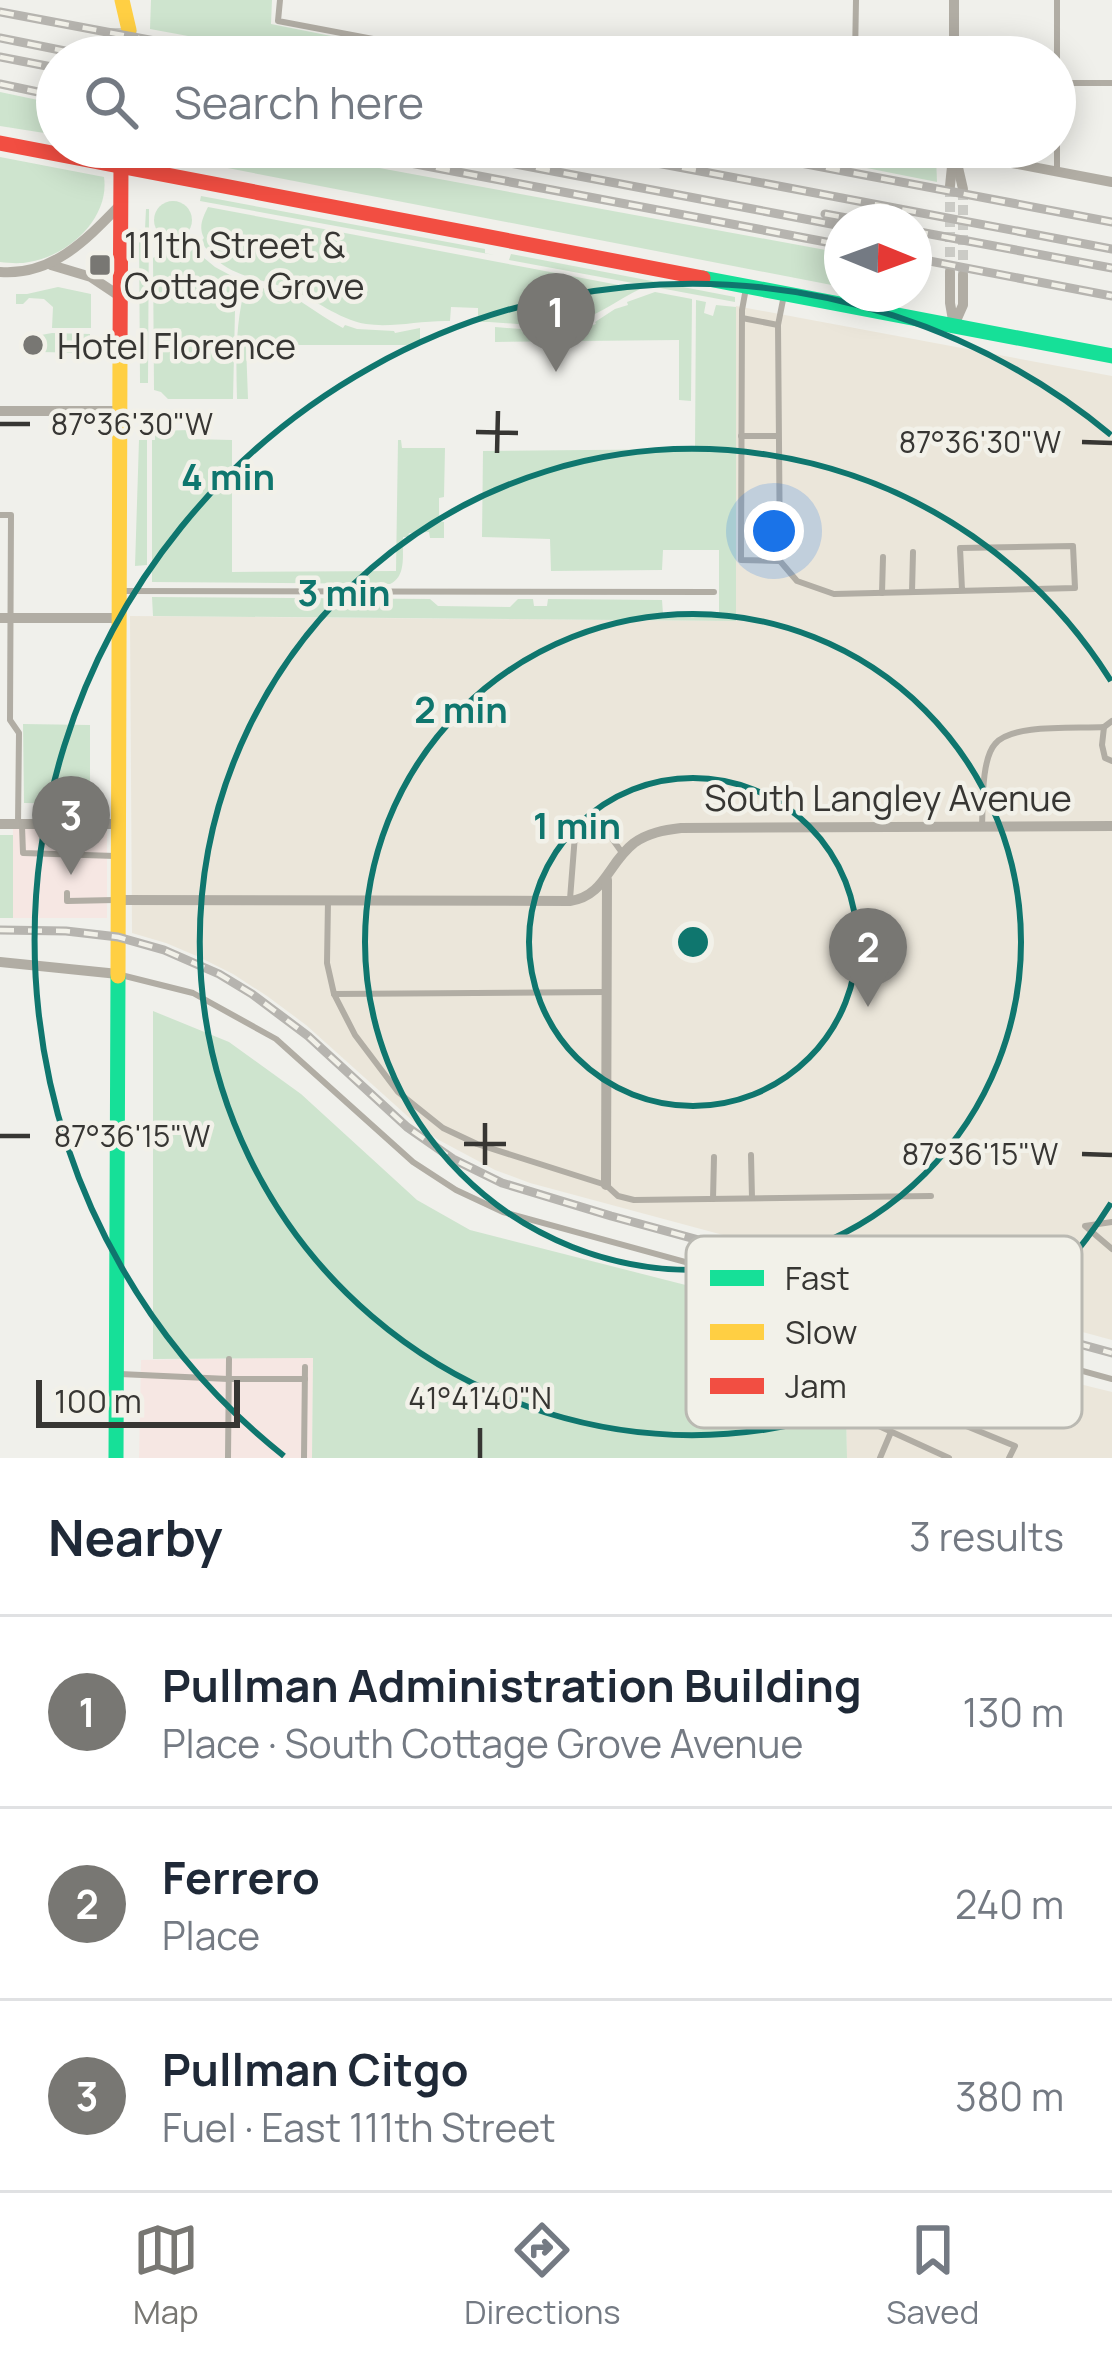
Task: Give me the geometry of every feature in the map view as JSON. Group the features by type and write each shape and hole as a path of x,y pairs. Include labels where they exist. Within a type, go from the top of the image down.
{"main road":[{"path":"0,143 36,150"},
{"path":"116,1458 121,168"},
{"path":"132,168 1112,356"}],"street":[{"path":"954,0 954,36"},
{"path":"955,168 956,187"},
{"path":"1043,168 1112,182"},
{"path":"0,272 29,272 51,265 121,203"},
{"path":"51,265 92,277 121,297"},
{"path":"954,326 950,303 956,274"},
{"path":"0,411 120,411"},
{"path":"5,618 119,618"},
{"path":"0,824 118,824"},
{"name":"South Langley Avenue","path":"570,901 588,897 623,854 647,835 681,828 1112,826"},
{"path":"606,1185 607,877"},
{"path":"118,900 570,901"},
{"path":"0,962 118,974"}],"lane":[{"path":"280,0 278,21 357,36"},
{"path":"855,36 856,0"},
{"path":"1057,0 1057,36"},
{"path":"1076,83 1112,83"},
{"path":"746,285 741,560 780,561"},
{"path":"785,292 778,326 780,561 797,581 834,594 1075,588 1073,546 960,548 962,590"},
{"path":"742,318 778,326"},
{"path":"741,436 778,436"},
{"path":"0,515 11,515 5,720 19,733 22,853 118,856"},
{"path":"913,552 913,592"},
{"path":"882,593 883,557"},
{"path":"119,591 714,592"},
{"path":"982,826 988,756 996,741 1013,733 1108,724 1102,746 1105,758 1112,761"},
{"path":"68,824 68,855"},
{"path":"570,901 575,836 592,826 603,826 623,854"},
{"path":"68,893 67,902 118,900"},
{"path":"328,901 327,963 334,994 355,1035 398,1092 443,1128 477,1144 606,1185 618,1196 634,1200 931,1196"},
{"path":"118,974 194,993 276,1039 413,1162 456,1190 503,1213 686,1262"},
{"path":"334,994 607,992"},
{"path":"751,1155 752,1198"},
{"path":"713,1199 714,1157"},
{"path":"1112,1222 1085,1226 1112,1249"},
{"path":"229,1359 229,1458"},
{"path":"304,1458 305,1367"},
{"path":"1082,1371 1112,1379"},
{"path":"116,1374 304,1379"},
{"path":"883,1428 949,1458"},
{"path":"971,1428 1015,1446 1009,1458"},
{"path":"880,1458 891,1432"}],"shaded area":[{"path":"736,306 1112,376 1112,1340 1082,1332 1082,1236 726,1236 530,1183 437,1139 306,1025 233,974 132,933 130,616 735,621"},
{"path":"13,822 107,822 107,918 13,918"},
{"path":"313,1357 312,1458 139,1458 141,1360"},
{"path":"1082,1385 1112,1392 1112,1458 847,1458 846,1428 1082,1428"}],"green space":[{"path":"151,0 272,0 271,24 331,36 188,36 150,29"},
{"path":"0,92 36,100 36,132 0,126"},
{"path":"0,157 36,164 36,168 104,177 100,207 71,243 26,263 0,262"},
{"path":"227,168 379,168 824,250 824,284"},
{"path":"867,168 936,168 937,182"},
{"path":"201,196 485,249 494,255 200,201"},
{"path":"173,201 186,207 192,220 186,233 173,239 160,233 154,220 160,207"},
{"path":"208,207 640,289 566,324 478,322 478,308 451,307 450,321 366,324 219,262 201,241"},
{"path":"146,209 148,383 140,383 139,230 145,229"},
{"path":"181,248 193,249 241,281 235,311 233,399 168,399 154,390 153,258"},
{"path":"511,254 735,297 735,302 509,260"},
{"path":"246,284 291,295 343,328 395,333 420,328 420,345 250,342 246,345 248,399 237,399 238,327"},
{"path":"58,287 91,294 91,328 52,328 53,307 44,299 29,298 16,304 16,294"},
{"path":"655,292 692,299 691,401 679,400 679,340 495,342 495,327 533,334 582,328"},
{"path":"696,300 706,302 704,313 713,316 716,305 736,307 736,621 153,616 152,597 430,599 438,606 510,607 518,599 533,599 534,606 547,606 548,599 662,600 663,614 719,614 719,550 663,550 662,570 551,571 550,539 482,537 483,451 695,449"},
{"path":"90,334 90,349 86,353 41,352 41,335"},
{"path":"189,430 190,439 232,440 232,572 396,571 398,440 402,448 445,448 444,497 439,498 444,538 430,538 429,532 403,537 401,570 390,584 152,582 152,440 155,431"},
{"path":"139,440 147,440 147,565 135,566"},
{"path":"23,724 90,725 90,804 24,803"},
{"path":"0,835 13,835 13,918 0,918"},
{"path":"153,1011 229,1042 301,1094 417,1200 470,1230 686,1285 686,1428 846,1428 847,1458 312,1458 313,1358 153,1359"}],"tunnel":[{"path":"115,28 115,36"},
{"path":"129,30 129,36"},
{"path":"950,186 950,272"},
{"path":"963,189 963,275"}],"railway":[{"path":"0,12 128,36"},
{"path":"0,38 36,45"},
{"path":"0,57 36,64"},
{"path":"0,84 36,92"},
{"path":"437,168 824,242"},
{"path":"537,168 824,223"},
{"path":"683,168 1112,249"},
{"path":"827,168 1112,222"},
{"path":"932,234 1112,268"},
{"path":"932,261 1112,296"},
{"path":"0,930 118,937 164,950 219,974 308,1036 407,1127 453,1159 502,1183 686,1237"},
{"path":"1082,1345 1112,1353"}],"traffic: fast":[{"path":"703,278 1112,356"},
{"path":"116,1458 118,976"}],"traffic: slow":[{"path":"122,0 129,30"},
{"path":"118,976 120,350"}],"traffic: jam":[{"path":"0,143 36,150"},
{"path":"120,350 121,168"},
{"path":"130,168 703,278"}],"place":[{"name":"111th Street & Cottage Grove","path":"100,265"},
{"name":"Hotel Florence","path":"33,345"},
{"name":"Pullman Administration Building","path":"556,372"},
{"name":"Pullman Citgo","path":"71,875"},
{"name":"Ferrero","path":"868,1007"}]}
